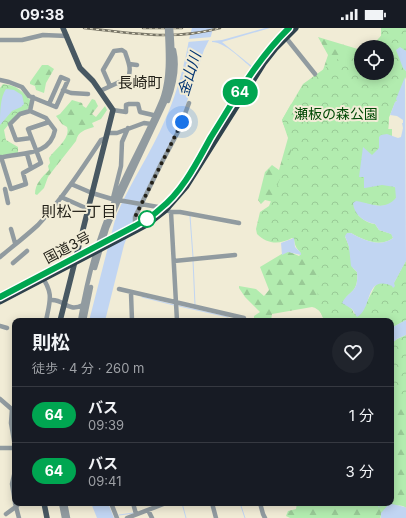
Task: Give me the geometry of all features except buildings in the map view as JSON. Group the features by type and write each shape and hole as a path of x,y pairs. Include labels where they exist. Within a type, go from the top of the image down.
{"highway":[{"name":"国道3号","path":"284,36 289,28"},
{"name":"国道3号","path":"0,297 42,277 166,210 253,71 268,50 295,28"},
{"name":"国道3号","path":"0,302 42,277"}],"main road":[{"path":"61,318 106,136 114,110 80,68 63,28"},
{"path":"45,506 47,518"}],"street":[{"path":"0,257 37,225 71,184 101,140 106,136 128,128 150,124 165,98 169,59 167,28"},
{"path":"147,144 165,98 172,73 173,59 171,28"},
{"path":"0,40 22,40 43,35 67,36"},
{"path":"284,36 315,74"},
{"path":"81,318 83,305 117,200 162,93 165,82 169,49 174,50 176,66 172,90 167,107 117,200"},
{"path":"100,91 128,78 130,72 129,64 125,52 122,50 114,51 103,70 110,86"},
{"path":"129,64 137,64"},
{"path":"0,80 22,87 29,96 33,97 48,104 56,107 68,80 61,78 48,104"},
{"path":"64,90 88,94"},
{"path":"30,111 33,97"},
{"path":"133,228 135,217 179,130 189,103"},
{"path":"114,110 126,112 126,105 138,104 140,112 153,115"},
{"path":"11,189 0,158 10,155 26,154 43,149 54,138 56,130 46,118 30,111 20,114 10,124 16,140 31,138"},
{"path":"8,203 3,190 26,184 23,173 41,163 28,129 49,122"},
{"path":"117,200 122,142 128,128"},
{"path":"26,154 31,168"},
{"path":"71,184 92,193 117,200 239,223"},
{"path":"61,197 88,209"},
{"path":"166,210 174,261 177,318"},
{"path":"11,229 15,242"},
{"path":"85,318 89,294 102,245"},
{"path":"14,263 27,251"},
{"path":"174,261 235,256"},
{"path":"42,277 50,293 51,300 47,318"},
{"path":"119,289 176,305 244,318"},
{"path":"130,293 132,318"},
{"path":"51,300 57,300 72,308 83,305"},
{"path":"0,326 6,328"},
{"path":"0,399 12,410"},
{"path":"12,417 12,429"},
{"path":"0,448 12,447"},
{"path":"6,514 12,506"},
{"path":"16,506 19,518"},
{"path":"62,506 64,518"},
{"path":"66,506 68,518"},
{"path":"112,506 117,518"},
{"path":"134,506 136,512"},
{"path":"127,518 136,512 148,510 154,506"},
{"path":"213,506 216,518"},
{"path":"261,506 262,514 265,518"},
{"path":"148,510 152,518"}],"green space":[{"name":"瀬板の森公園","path":"381,28 406,28 406,51 401,48 403,68 406,71 406,75 389,117 388,129 392,129 392,136 365,204 345,237 349,247 353,269 344,299 354,314 394,283 406,261 406,320 394,326 394,318 323,318 319,310 312,307 272,314 271,318 254,318 254,316 260,312 245,297 239,286 256,289 264,296 269,290 260,267 285,252 290,252 299,256 301,254 277,203 265,200 261,204 258,200 265,172 272,165 279,170 288,138 282,120 291,104 306,102 320,73 323,70 328,55 318,37 354,48 354,80 394,80 394,40 377,40 381,36"},
{"name":"瀬板の森公園","path":"381,28 406,28 406,51 401,48 403,68 406,71 406,77 389,117 388,134 380,135 379,148 372,155 364,147 363,176 365,179 365,188 381,185 393,186 396,188 396,198 390,205 385,206 373,205 359,201 354,211 364,220 375,224 379,230 392,234 393,238 388,241 377,243 351,233 346,235 345,237 349,247 351,266 357,272 357,279 355,289 347,296 343,304 352,309 354,314 359,317 375,286 378,283 394,283 406,261 406,320 394,326 394,318 323,318 320,311 316,308 319,278 316,265 297,249 294,239 292,238 282,242 269,242 257,234 256,229 260,212 269,206 292,149 282,120 303,84 342,56 354,59 354,80 394,80 394,40 377,40 381,36"},
{"path":"42,65 48,65 54,69 46,83 44,93 36,90 35,86 30,84"},
{"path":"3,84 19,89 31,101 29,108 9,124 4,130 6,140 18,147 18,154 0,157 0,88"},
{"path":"92,99 95,100 98,106 92,114 96,117 105,106 107,110 101,119 92,123 94,127 82,131 78,135 76,141 48,177 44,188 37,195 35,194 35,190 41,178 49,170 49,158 67,136 67,127 62,124 56,116 60,114 72,100 82,103 86,108"},
{"path":"406,335 406,508 403,506 396,506 386,512 380,517 381,518 290,518 286,516 288,511 296,509 296,506 394,506 394,341"},
{"path":"406,335 406,403 394,395 394,342"}],"water":[{"name":"金山川","path":"192,28 213,28 204,50 179,126 137,210 124,245 106,318 90,318 116,216 168,112 182,72"},
{"path":"265,28 270,28 222,42 253,67 252,68 228,48 212,42 212,41 222,40"},
{"path":"400,47 406,51 406,71 403,68 396,50"},
{"path":"405,77 406,261 394,283 395,286 393,288 392,286 383,284 377,285 373,288 362,313 357,317 352,309 342,303 355,288 357,279 357,272 351,266 349,247 345,236 347,233 351,233 377,243 388,241 393,238 391,234 379,230 375,224 367,222 360,217 355,211 353,203 356,201 382,206 396,198 395,187 382,185 364,188 364,177 359,177 363,147 372,155 379,148 379,137 381,135 387,134 398,138 401,137 403,120 397,116 390,115 395,102 397,101 396,99"},
{"path":"6,89 14,90 22,95 24,104 12,111 0,125 1,101"},
{"path":"294,238 295,247 301,255 288,252 282,255 281,243"},
{"path":"406,320 406,335 394,342 394,326"},
{"path":"394,504 406,508 406,518 381,518 381,513 387,506 394,506"},
{"path":"92,506 109,506 114,518 97,518"}],"pier":[{"path":"212,37 211,40 187,42 188,39"}],"waterway":[{"path":"190,216 193,257"},
{"path":"193,260 195,305"},
{"path":"142,297 174,305"},
{"path":"179,306 228,317"},
{"path":"183,506 186,518"},
{"path":"241,506 245,518"},
{"path":"119,515 134,513"}],"railway":[{"path":"84,28 152,35 185,34 220,28"},
{"path":"143,28 182,28"}],"bus line":[{"name":"64","path":"0,297 148,219 162,208 186,179 253,71 271,47 289,28"}],"district":[{"name":"長崎町","path":"140,82"},
{"name":"則松一丁目","path":"79,211"}],"route":[{"path":"147,219 135,217 182,122"}]}
